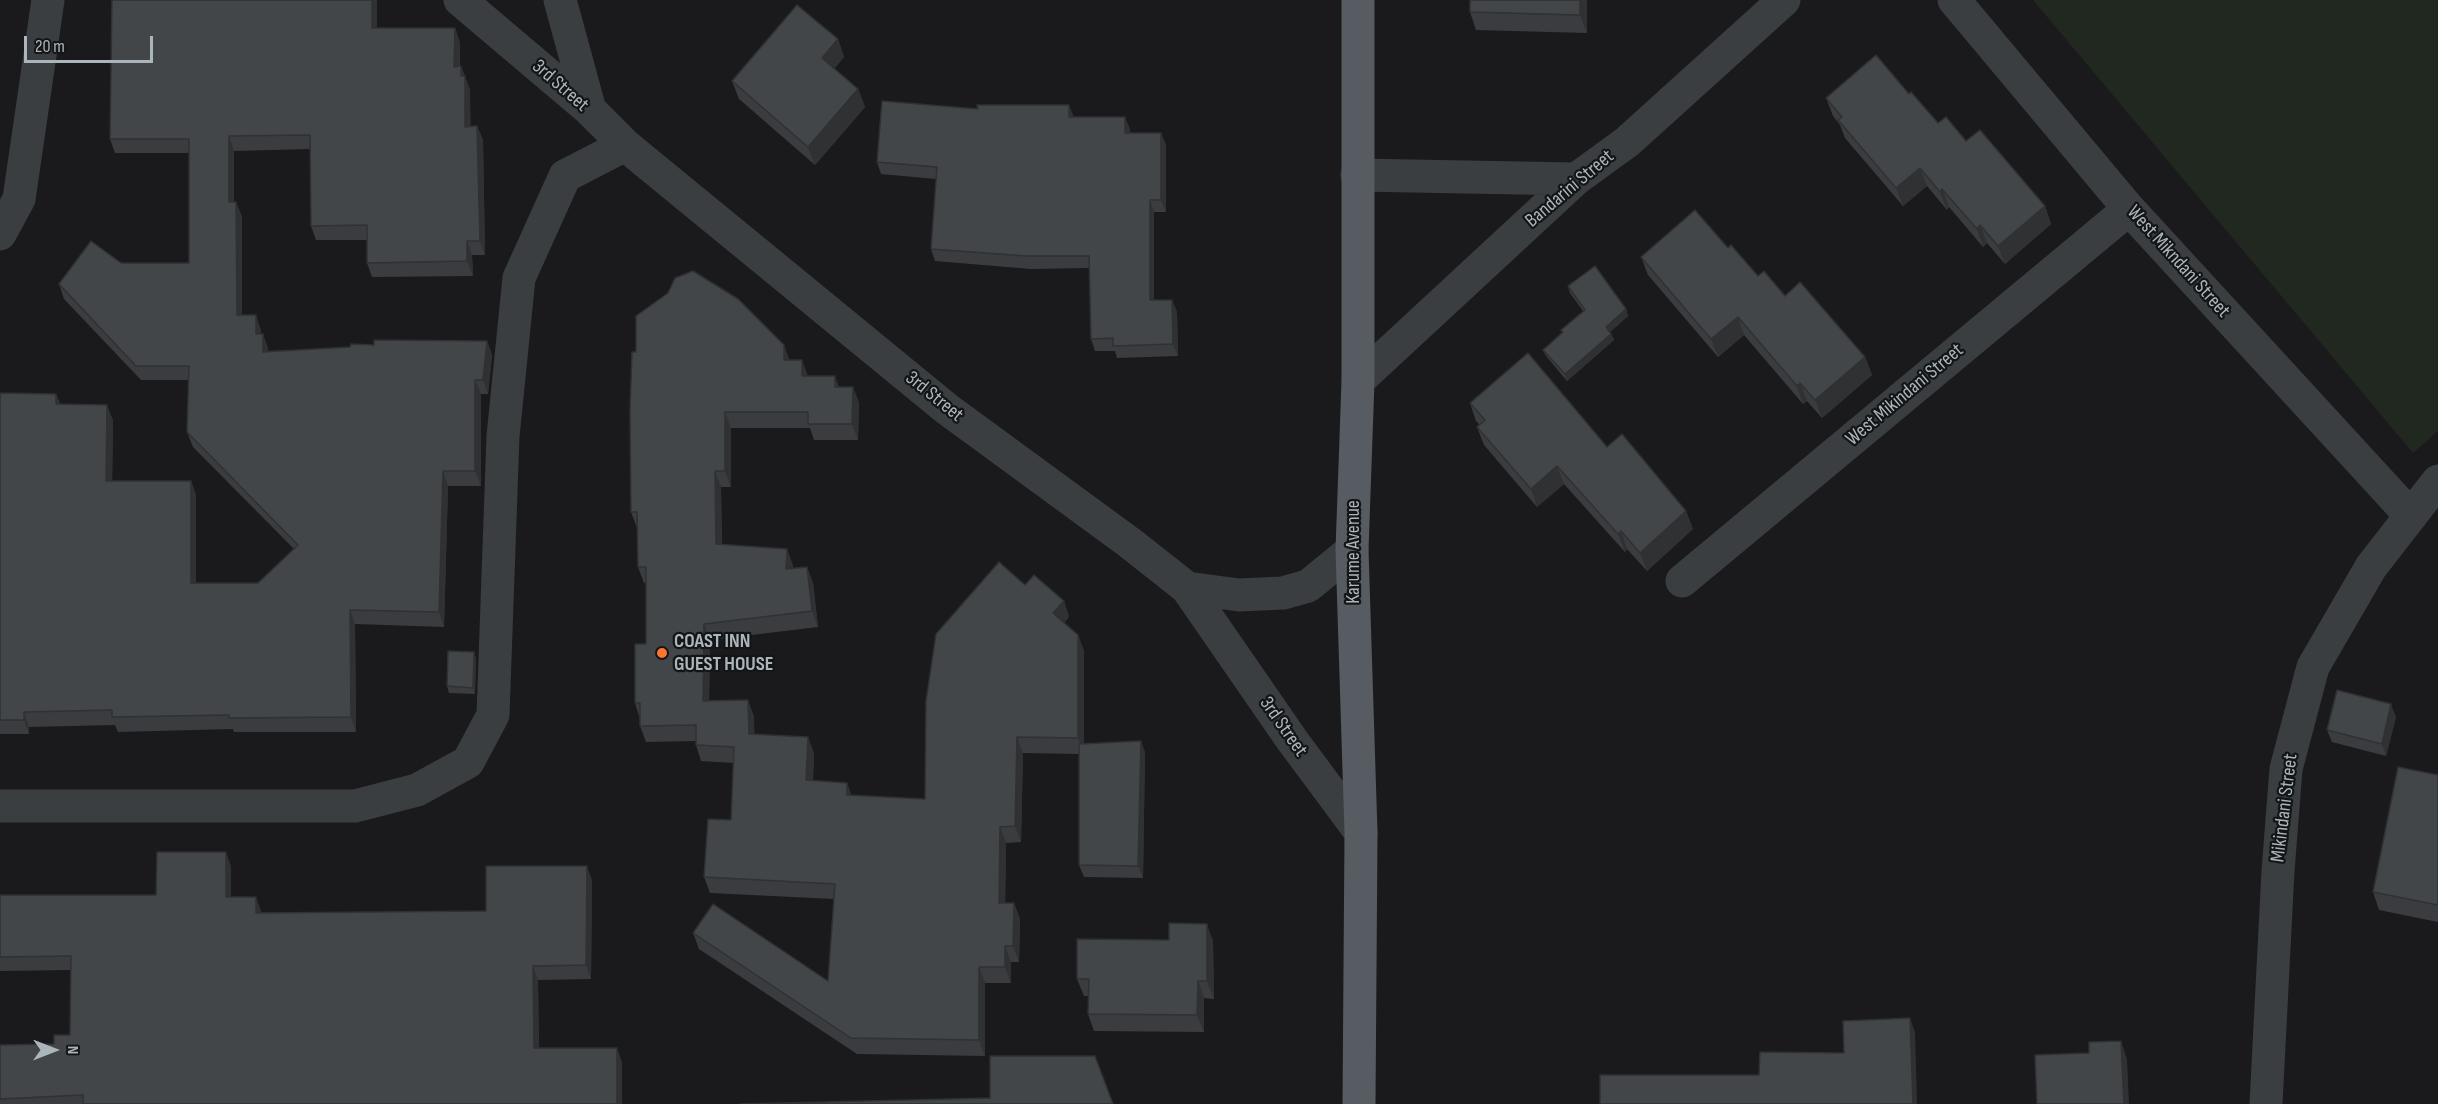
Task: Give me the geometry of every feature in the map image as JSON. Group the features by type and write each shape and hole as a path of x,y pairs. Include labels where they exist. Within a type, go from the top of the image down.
{"main road":[{"name":"Karume Avenue","path":"1358,0 1358,381 1352,550 1361,833 1359,1104"}],"street":[{"path":"0,234 19,199 48,0"},
{"name":"3rd Street","path":"460,0 590,110 625,145 947,409 1130,543 1187,588 1292,740 1361,833"},
{"path":"560,0 590,110"},
{"name":"Bandarini Street","path":"1358,381 1576,179 1627,142 1784,0"},
{"name":"West Mikndani Street","path":"1954,0 2129,209 2411,516"},
{"path":"0,806 355,806 417,790 468,762 493,715 503,436 519,278 565,176 625,145"},
{"path":"1357,175 1576,179"},
{"name":"West Mikindani Street","path":"1682,581 2129,209"},
{"name":"Mikindani Street","path":"2266,1104 2278,871 2286,769 2313,667 2371,567 2438,481"},
{"path":"1187,588 1239,595 1283,593 1308,586 1352,550"}],"shaded area":[{"path":"2033,0 2438,0 2438,431 2413,453"}],"building":[{"path":"112,0 372,0 372,28 455,28 454,67 461,66 461,76 465,76 465,127 477,126 480,241 467,241 467,261 367,263 367,225 311,226 310,135 229,136 229,202 236,202 237,315 256,315 256,334 263,334 263,352 350,347 351,344 374,345 374,340 487,341 483,380 475,380 475,471 443,471 439,612 350,610 351,717 229,718 229,715 112,717 112,710 24,712 24,720 0,720 0,393 56,394 56,404 107,405 106,481 191,481 191,583 258,583 298,545 187,432 189,366 136,366 59,284 91,241 121,263 189,263 189,139 110,139"},
{"path":"1470,0 1580,0 1580,15 1470,12"},
{"path":"797,5 838,39 822,58 858,89 808,147 732,81"},
{"path":"1876,55 1909,94 1911,92 1938,123 1946,117 1966,141 1980,130 2045,206 1998,246 1980,225 1977,229 1942,189 1940,192 1920,168 1896,188 1838,120 1842,117 1826,98"},
{"path":"882,101 978,109 977,105 1069,105 1069,117 1125,117 1125,133 1161,133 1161,200 1150,200 1150,300 1172,300 1173,344 1113,346 1113,338 1091,339 1089,256 1026,256 931,249 937,167 877,162"},
{"path":"1695,210 1728,248 1731,245 1758,276 1764,271 1785,296 1800,282 1865,357 1815,400 1800,383 1797,386 1738,317 1711,339 1641,257"},
{"path":"1595,266 1626,309 1606,327 1611,334 1565,374 1543,350 1563,332 1561,330 1585,310 1568,286"},
{"path":"693,271 738,299 784,345 784,360 802,360 802,376 835,376 835,387 853,387 852,424 808,424 808,412 725,412 725,471 715,471 716,544 787,549 786,569 807,567 812,611 704,624 703,701 748,700 749,734 808,737 806,780 847,783 847,795 925,799 926,701 936,634 999,562 1025,585 1034,575 1064,601 1053,613 1078,635 1078,738 1017,737 1015,826 1000,827 999,903 1014,903 1013,946 1005,946 1005,967 979,967 979,1040 851,1038 693,933 713,904 828,981 835,884 704,877 708,819 731,820 734,747 696,745 696,725 640,726 640,703 635,703 635,644 646,644 646,567 638,567 637,512 631,512 630,411 632,352 636,352 636,316 668,293 675,278"},
{"path":"1528,353 1607,447 1622,434 1686,511 1640,553 1621,531 1618,534 1557,466 1531,489 1477,427 1485,420 1470,403"},
{"path":"448,651 474,652 473,688 447,686"},
{"path":"2337,690 2391,704 2382,744 2327,730"},
{"path":"1141,741 1138,866 1079,865 1079,744"},
{"path":"2398,767 2438,775 2438,905 2373,892"},
{"path":"157,852 226,852 226,897 256,897 256,913 486,911 486,866 587,866 586,965 533,966 534,1048 617,1048 617,1104 83,1104 83,1095 0,1099 0,1045 54,1044 54,1035 70,1035 71,956 0,957 0,895 156,895"},
{"path":"1169,923 1207,924 1207,981 1198,981 1197,1015 1088,1014 1089,979 1077,979 1077,939 1169,940"},
{"path":"1910,1018 1913,1104 1600,1104 1600,1075 1759,1075 1760,1052 1844,1053 1843,1021"},
{"path":"2121,1041 2124,1104 2037,1104 2035,1055 2089,1053 2089,1042"},
{"path":"990,1056 1095,1056 1113,1104 740,1104 990,1098"}],"place":[{"name":"COAST INN GUEST HOUSE","path":"662,653"}]}
